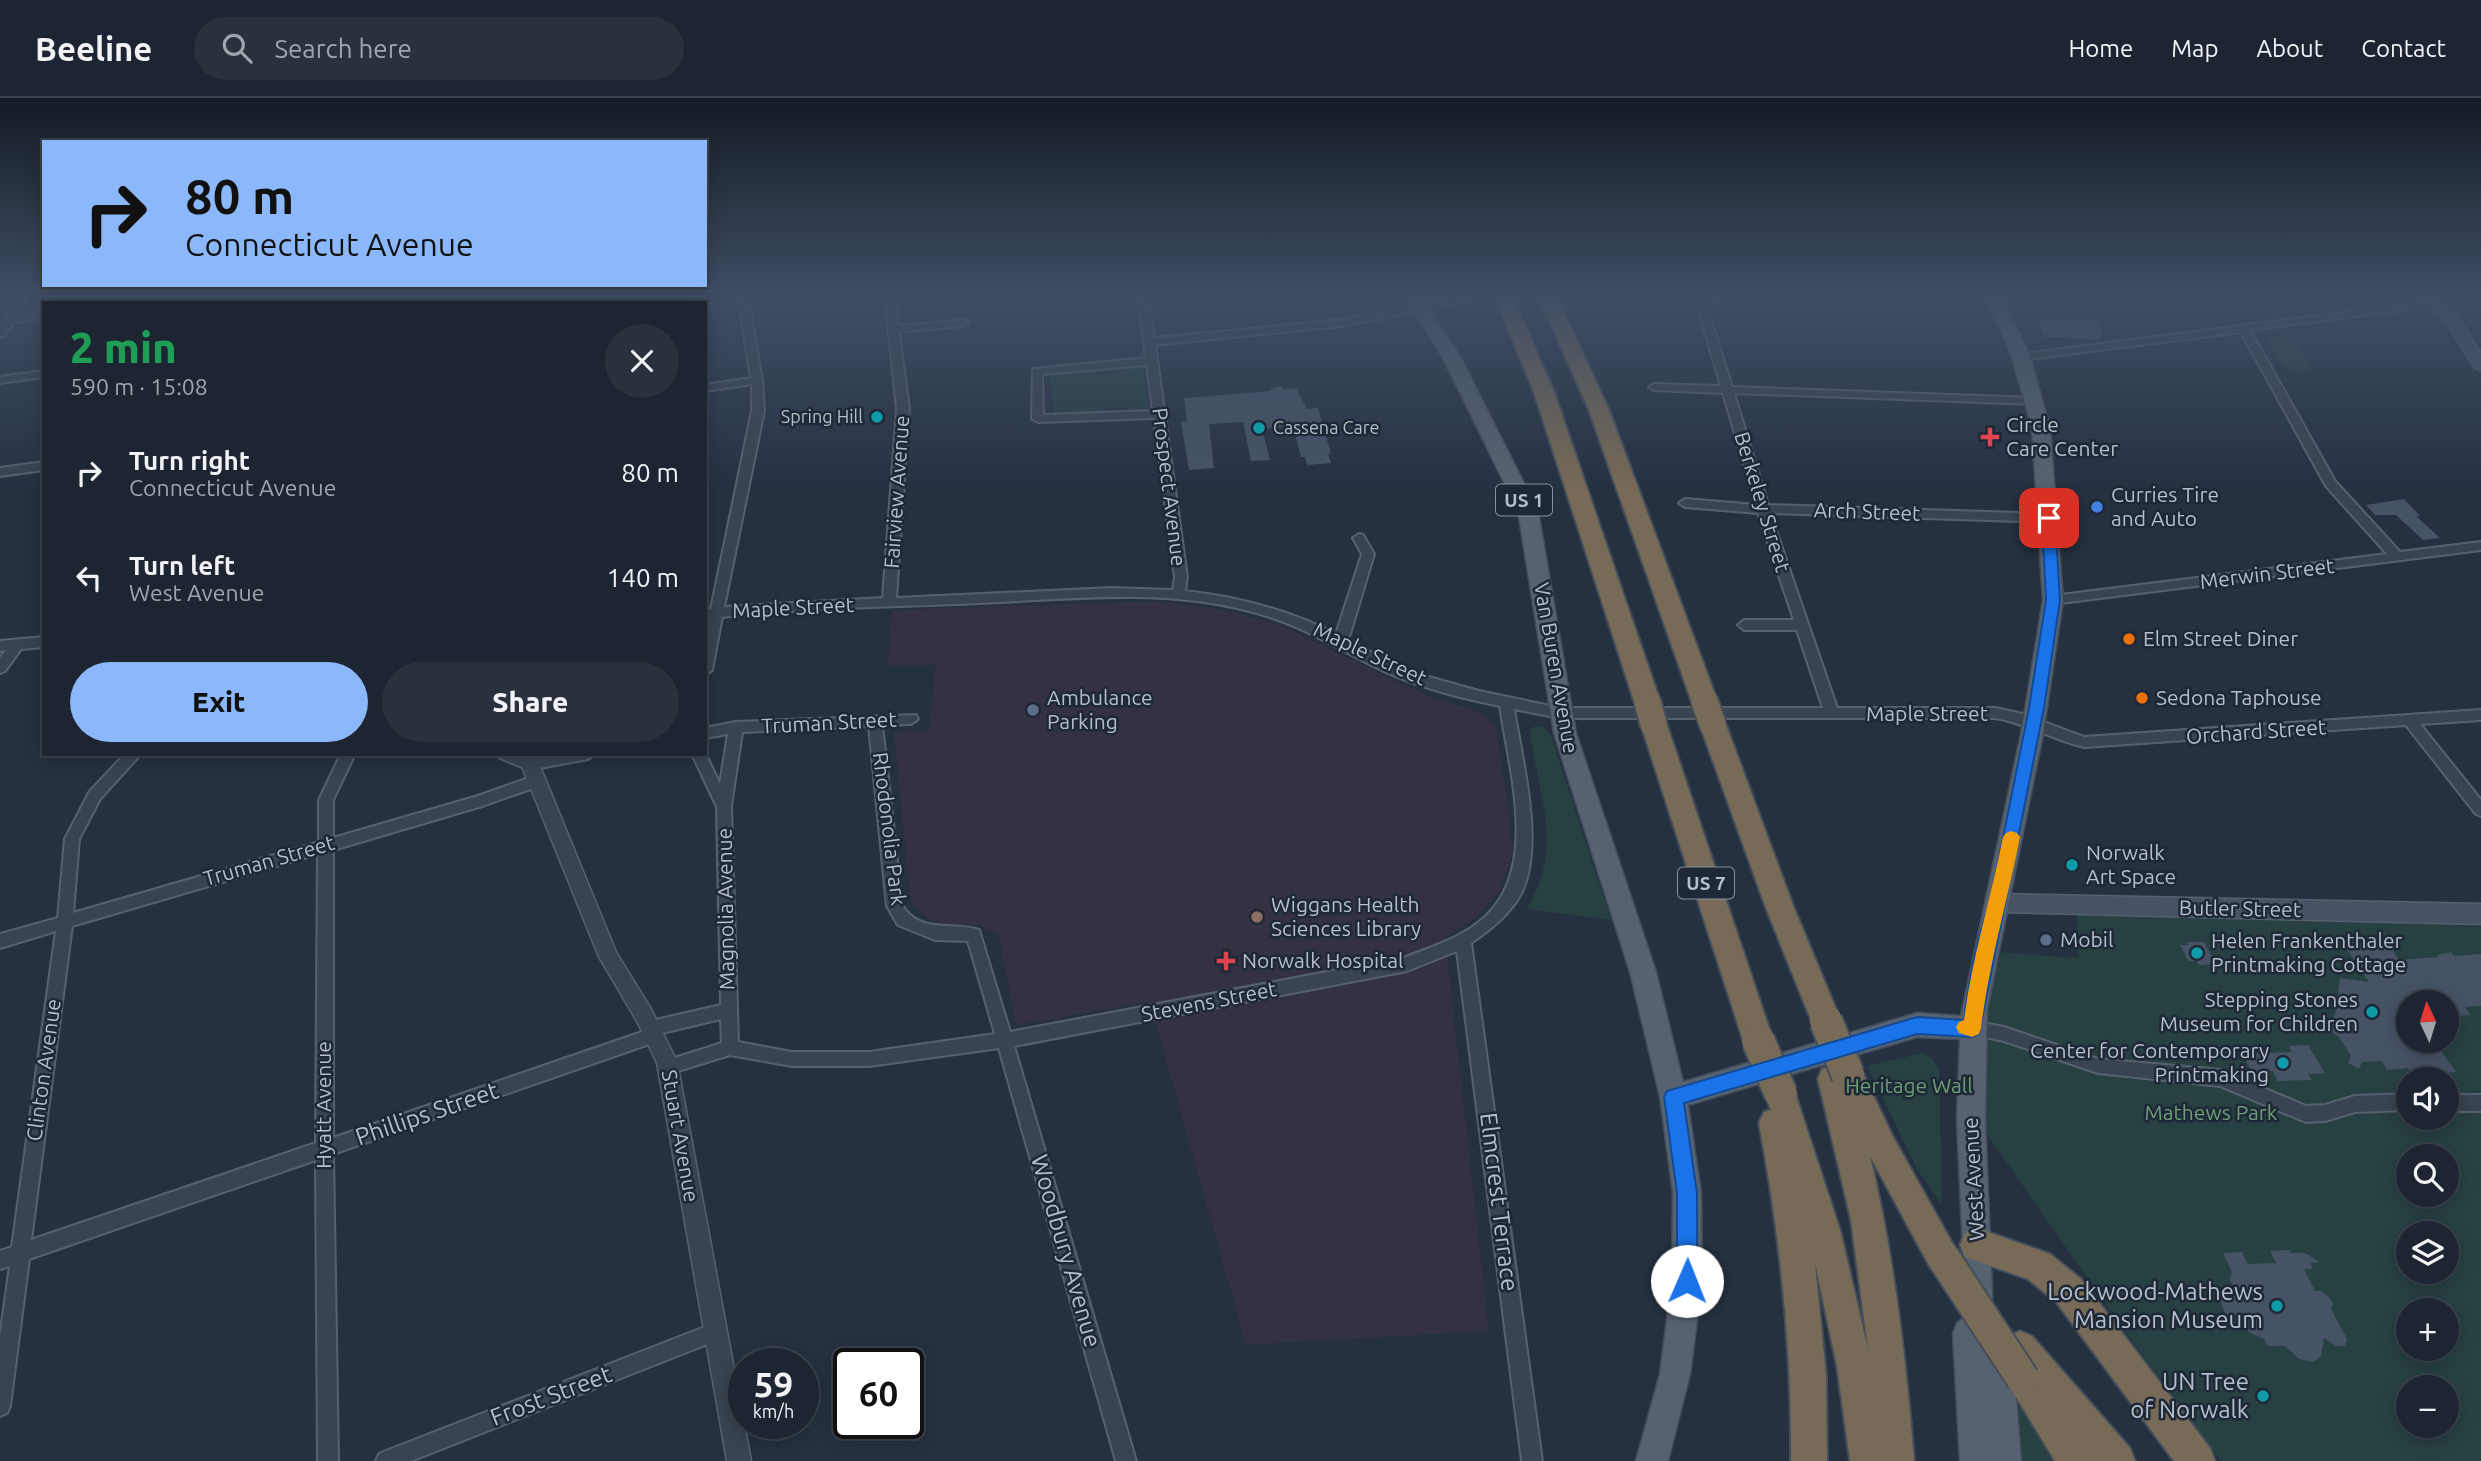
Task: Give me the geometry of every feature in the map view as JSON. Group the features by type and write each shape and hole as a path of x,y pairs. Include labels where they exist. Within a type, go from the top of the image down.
{"highway":[{"name":"US 7","path":"1521,361 1535,398 1560,440 1775,1096"},
{"name":"US 7","path":"1579,361 1608,434 1840,1077"},
{"path":"1589,361 1597,377 1608,434"},
{"path":"1840,1077 1897,1175 1954,1248 2076,1461"},
{"path":"1840,1077 1875,1266 1889,1370 1896,1461"},
{"path":"1775,1096 1819,1213 1850,1334 1868,1461"},
{"path":"1775,1096 1805,1307 1809,1461"},
{"path":"1819,1213 1843,1334 1853,1461"},
{"path":"1954,1248 2038,1266 2069,1291 2197,1461"},
{"path":"2021,1363 2117,1461"}],"main road":[{"name":"Van Buren Avenue","path":"1453,361 1528,511 1560,713 1579,781 1643,972 1673,1097"},
{"name":"West Avenue","path":"2005,1461 1998,1358 1993,1338 1981,1323 1954,1248 1971,1120 1972,1028 1983,961 1998,903 2034,725 2053,600 2041,428 2022,361"},
{"name":"Butler Street","path":"1998,903 2481,914"},
{"path":"1673,1097 1917,1026 1972,1028"},
{"name":"US 1","path":"1652,1461 1675,1374 1687,1281 1687,1193 1673,1097"},
{"name":"West Avenue","path":"1976,1461 1968,1334 1981,1323"}],"street":[{"path":"707,654 712,613 758,411 754,361"},
{"name":"Fairview Avenue","path":"889,603 903,409 898,361"},
{"path":"1153,361 1037,371 1038,419 1160,414"},
{"name":"Prospect Avenue","path":"1153,361 1181,577 1179,593"},
{"name":"Berkeley Street","path":"1718,361 1763,509 1832,714"},
{"path":"2262,361 2330,482 2398,558"},
{"path":"0,380 42,374"},
{"path":"707,388 757,380"},
{"path":"1654,387 2034,401"},
{"path":"0,472 42,466"},
{"name":"Arch Street","path":"1685,503 1763,509 2049,518"},
{"path":"1338,640 1344,634 1368,554 1359,538"},
{"name":"Merwin Street","path":"2053,600 2481,546"},
{"name":"Maple Street","path":"712,613 1132,592 1179,593 1267,611 1338,640 1398,672 1471,695 1560,713 1995,713 2015,716 2034,725"},
{"path":"1744,625 1801,625"},
{"path":"0,646 42,642"},
{"path":"0,668 17,645"},
{"name":"Stevens Street","path":"668,1067 730,1048 792,1059 869,1059 1005,1041 1407,964 1464,943 1499,914 1519,884 1523,869 1525,838 1506,703"},
{"name":"Orchard Street","path":"2034,725 2067,739 2098,742 2481,715"},
{"name":"Truman Street","path":"707,733 736,727 911,719"},
{"name":"Rhodonolia Park","path":"875,721 895,906 903,920 935,933 974,935 1005,1041"},
{"path":"2410,722 2481,810"},
{"name":"Magnolia Avenue","path":"729,1010 724,807 736,727"},
{"name":"Clinton Avenue","path":"0,1406 65,921 72,839 95,795 132,756"},
{"name":"Hyatt Avenue","path":"328,1461 324,1150 326,800 347,756"},
{"path":"509,756 531,767"},
{"name":"Truman Street","path":"0,941 325,845 531,767 579,756"},
{"name":"Magnolia Avenue","path":"700,756 724,807"},
{"name":"Stuart Avenue","path":"531,767 604,948 653,1032 668,1067 738,1461"},
{"name":"Elmcrest Terrace","path":"1464,943 1532,1461"},
{"path":"653,1032 729,1010 730,1048"},
{"path":"1972,1028 2004,1034 2098,1066 2221,1077 2306,1114 2325,1114 2355,1104 2396,1102"},
{"name":"Phillips Street","path":"0,1260 324,1150 653,1032"},
{"name":"Woodbury Avenue","path":"1005,1041 1126,1461"},
{"path":"2459,1103 2481,1103"},
{"name":"Frost Street","path":"386,1461 715,1332"}],"shaded area":[{"name":"Norwalk Hospital","path":"1157,601 1229,611 1283,626 1439,700 1473,709 1495,724 1510,818 1512,857 1500,890 1475,919 1445,937 1489,1331 1246,1345 1150,1002 1016,1025 999,936 982,926 939,924 924,916 911,902 894,732 929,731 936,665 888,665 892,610"}],"green space":[{"path":"2281,361 2307,361 2311,368 2294,370"},
{"path":"1143,365 1149,411 1129,413 1130,407 1105,409 1100,414 1055,415 1049,374 1097,369 1095,375 1120,373 1126,367"},
{"path":"1540,726 1551,736 1611,920 1527,909 1538,886 1547,843 1543,801 1530,732 1533,727"},
{"name":"Mathews Park","path":"2077,912 2289,915 2481,927 2481,1461 2221,1461 2111,1312 1977,1120 1981,1019 1997,952 2078,958"},
{"name":"Heritage Wall","path":"1923,1053 1932,1058 1939,1070 1942,1205 1917,1169 1867,1066"},
{"path":"2018,1401 2063,1461 2022,1461"}],"building":[{"name":"Cassena Care","path":"1282,386 1283,389 1296,388 1307,409 1318,408 1331,463 1307,465 1305,457 1301,457 1293,426 1262,429 1270,460 1251,461 1243,422 1209,424 1214,468 1189,470 1181,422 1187,422 1184,398 1271,391 1271,388"},
{"path":"2404,499 2420,516 2416,516 2440,538 2423,540 2396,515 2375,515 2366,505"},
{"name":"Helen Frankenthaler Printmaking Cottage","path":"2187,942 2204,942 2216,964 2199,965 2197,961 2188,961 2180,945 2189,945"},
{"name":"Stepping Stones Museum for Children","path":"2387,942 2399,960 2439,957 2437,955 2451,952 2454,956 2481,954 2481,1006 2465,1007 2470,1015 2459,1016 2459,990 2396,990 2396,1054 2443,1054 2452,1067 2396,1067 2387,1070 2382,1061 2362,1062 2359,1069 2348,1063 2351,1056 2339,1037 2328,1030 2336,1011 2329,1004 2338,995 2340,978 2369,982 2344,945"},
{"name":"Center for Contemporary Printmaking","path":"2308,1045 2325,1073 2308,1074 2312,1080 2278,1081 2273,1071 2252,1072 2242,1054 2292,1052 2289,1046"},
{"name":"Lockwood-Mathews Mansion Museum","path":"2290,1250 2291,1253 2305,1253 2320,1262 2310,1263 2313,1269 2304,1269 2315,1291 2321,1291 2330,1298 2333,1304 2331,1309 2347,1339 2345,1346 2336,1346 2324,1338 2321,1356 2313,1362 2299,1359 2285,1346 2268,1346 2264,1339 2250,1333 2246,1327 2245,1315 2226,1315 2218,1297 2236,1294 2230,1280 2232,1272 2223,1253 2242,1252 2248,1264 2276,1263 2270,1251"}],"slow traffic":[{"path":"1965,1027 1972,1028 1978,984 2011,837"}],"place":[{"name":"Spring Hill","path":"877,417"},
{"name":"Cassena Care","path":"1259,428"},
{"name":"Circle Care Center","path":"1990,437"},
{"name":"Curries Tire and Auto","path":"2097,507"},
{"name":"Elm Street Diner","path":"2129,639"},
{"name":"Sedona Taphouse","path":"2142,698"},
{"name":"Ambulance Parking","path":"1033,710"},
{"name":"Norwalk Art Space","path":"2072,865"},
{"name":"Wiggans Health Sciences Library","path":"1257,917"},
{"name":"Mobil","path":"2046,940"},
{"name":"Helen Frankenthaler Printmaking Cottage","path":"2197,953"},
{"name":"Norwalk Hospital","path":"1226,961"},
{"name":"Stepping Stones Museum for Children","path":"2372,1012"},
{"name":"Center for Contemporary Printmaking","path":"2283,1063"},
{"name":"Lockwood-Mathews Mansion Museum","path":"2277,1306"},
{"name":"UN Tree of Norwalk","path":"2263,1396"}],"route":[{"path":"1687,1281 1687,1193 1673,1097 1917,1026 1932,1024 1972,1028 1978,984 1998,903 2037,708 2053,600 2049,518"}]}
